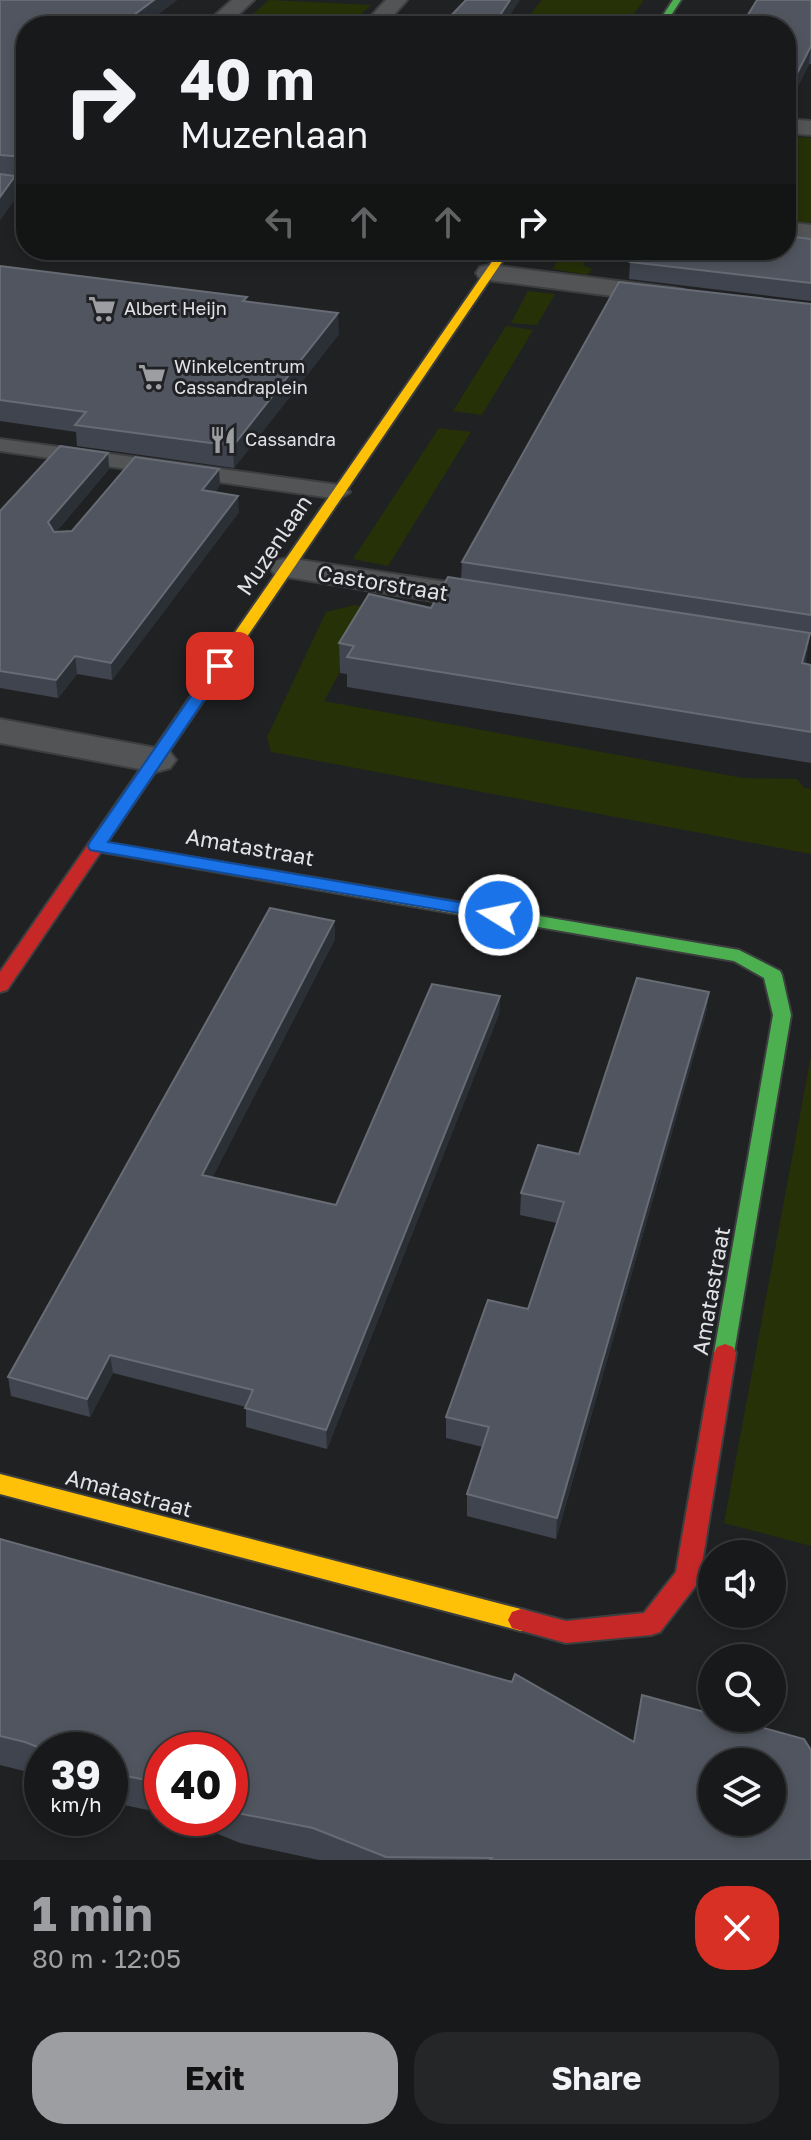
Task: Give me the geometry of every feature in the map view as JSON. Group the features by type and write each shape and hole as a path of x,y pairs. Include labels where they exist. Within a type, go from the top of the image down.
{"street":[{"path":"225,16 244,0"},
{"path":"381,16 395,0"},
{"path":"498,261 705,299"},
{"name":"Muzenlaan","path":"0,986 498,261"},
{"name":"Castorstraat","path":"287,568 532,606"},
{"path":"0,731 156,760"},
{"name":"Amatastraat","path":"0,1484 566,1632 651,1624 688,1576 782,1015 773,975 739,956 97,846"}],"lane":[{"path":"0,445 339,492"},
{"path":"111,485 130,463"}],"green space":[{"path":"269,0 371,5 359,16 251,16"},
{"path":"542,0 644,0 632,16 528,16"},
{"path":"796,137 811,138 811,223 796,222"},
{"path":"558,260 586,260 583,265 592,269 587,275 553,269"},
{"path":"528,291 555,294 537,325 511,323"},
{"path":"506,326 533,330 482,415 453,411"},
{"path":"439,428 471,432 388,566 353,559"},
{"path":"355,605 374,609 324,701 743,778 797,779 804,788 811,789 811,854 271,752 267,737 326,612"},
{"path":"811,1056 811,1546 724,1523"}],"building":[{"path":"0,0 154,0 132,16 16,16 16,156 0,155"},
{"path":"466,0 510,0 500,16 451,16"},
{"path":"757,0 811,0 811,46 796,75 796,16 747,16"},
{"path":"0,174 15,176 0,197"},
{"path":"796,237 811,239 811,283 630,262 796,260"},
{"name":"Winkelcentrum Cassandraplein","path":"0,266 247,297 243,301 338,313 233,446 75,425 86,412 0,400"},
{"path":"619,282 811,304 811,615 462,562"},
{"path":"60,446 108,453 48,522 54,532 72,531 135,457 219,469 202,490 238,496 111,663 75,656 56,680 0,671 0,511"},
{"path":"448,577 810,633 802,663 811,665 811,732 347,657 354,646 339,643 369,594 431,608"},
{"path":"270,908 334,921 202,1175 336,1205 432,984 500,996 326,1430 245,1408 253,1390 110,1355 87,1399 8,1377"},
{"path":"637,978 709,992 557,1518 467,1494 489,1427 446,1417 488,1300 528,1309 564,1202 521,1193 538,1145 579,1154"},
{"path":"0,1539 512,1682 515,1674 634,1742 642,1695 698,1710 698,1732 778,1732 804,1739 811,1750 811,1860 386,1857 313,1828 248,1815 248,1732 144,1732 144,1780 128,1776 128,1732 24,1732 24,1742 0,1736"}],"traffic: fast":[{"path":"667,16 677,0"},
{"path":"498,915 739,956 773,975 782,1015 725,1353"}],"traffic: slow":[{"path":"183,719 498,260"},
{"path":"97,846 498,915"},
{"path":"0,1484 521,1620"}],"traffic: jam":[{"path":"0,986 183,719"},
{"path":"521,1620 566,1632 651,1624 688,1576 725,1353"}],"place":[{"name":"Albert Heijn","path":"102,309"},
{"name":"Winkelcentrum Cassandraplein","path":"152,377"},
{"name":"Cassandra","path":"223,440"}],"route":[{"path":"220,666 97,846 499,915"}]}
